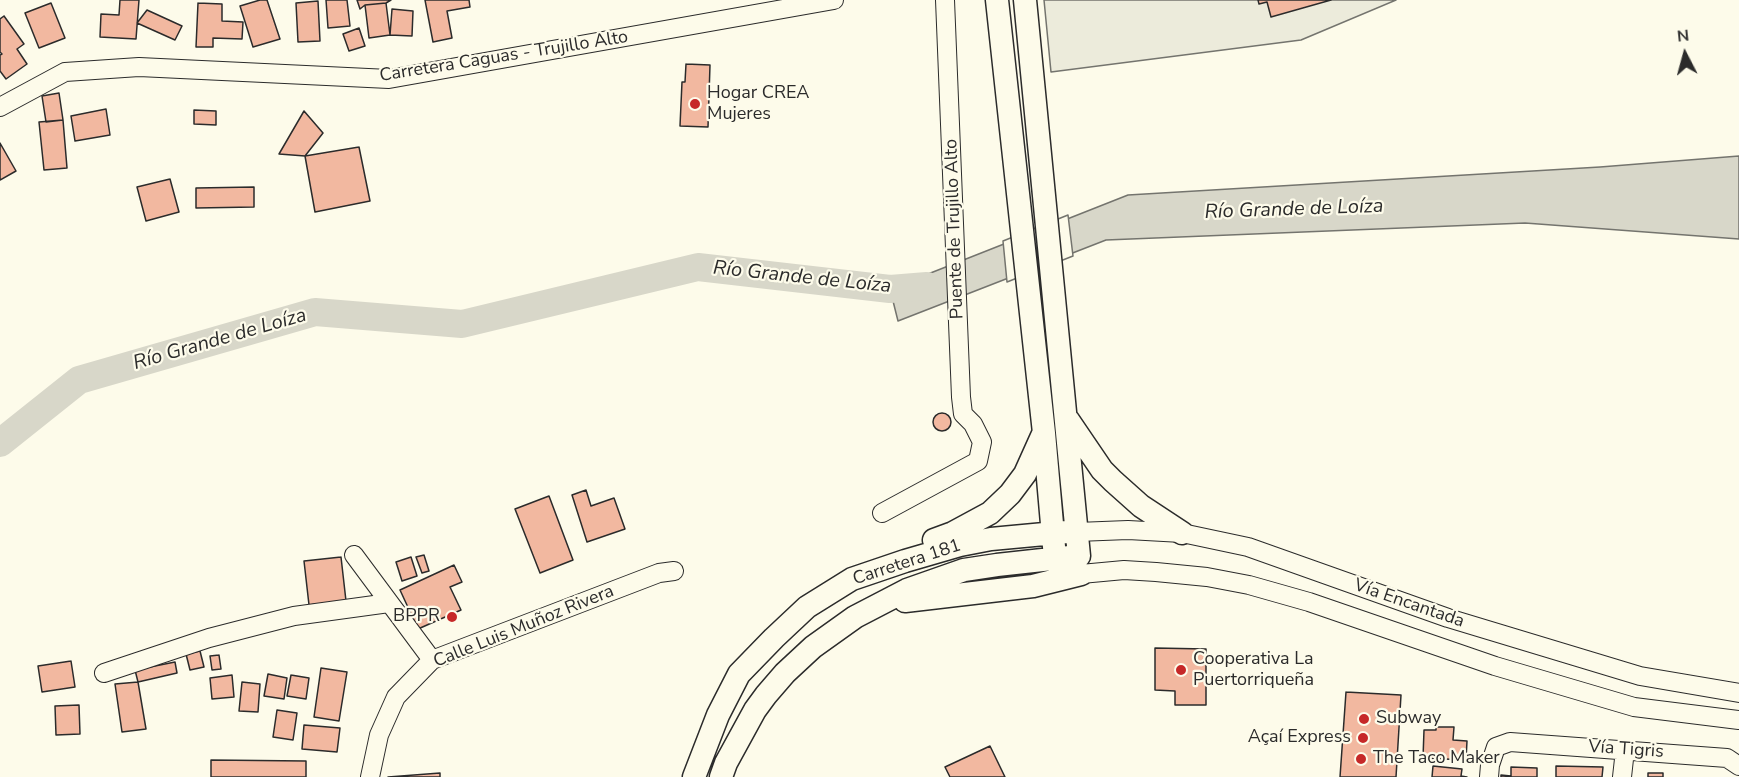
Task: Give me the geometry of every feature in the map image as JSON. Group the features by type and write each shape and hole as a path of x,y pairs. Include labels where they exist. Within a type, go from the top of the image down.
{"main road":[{"path":"872,607 1033,586 1080,565 1025,0"},
{"path":"994,5 1001,41 1042,410 1055,558"},
{"path":"1066,412 1102,470 1113,482 1126,494 1182,533"},
{"path":"852,579 890,556 953,533 990,513 1010,494 1025,474 1044,433"},
{"name":"Carretera 181","path":"694,777 718,715 739,674 807,608 852,579 960,545 991,539 1077,532"},
{"name":"Carretera 181","path":"721,777 754,710 779,681 813,647 872,607 907,590 964,570 1055,558 1080,565"}],"street":[{"name":"Puente de Trujillo Alto","path":"882,513 978,460 982,442 973,424 963,414 961,397 945,0"},
{"name":"Carretera Caguas - Trujillo Alto","path":"0,107 65,72 139,67 389,79 825,1"},
{"name":"Vía Encantada","path":"1077,532 1128,530 1182,533 1248,547 1448,618 1640,676 1739,693"},
{"path":"354,555 432,660"},
{"name":"Vía Encantada","path":"1080,565 1103,571 1155,572 1208,577 1248,585 1330,609 1495,666 1634,707 1739,720"},
{"name":"Calle Luis Muñoz Rivera","path":"370,777 379,735 396,697 432,660 659,573 675,571"},
{"path":"104,673 209,638 294,616 389,603"},
{"name":"Vía Tigris","path":"1489,777 1496,747 1510,742 1727,758 1739,766"},
{"path":"1622,777 1624,750"}],"shaded area":[{"path":"1044,0 1396,0 1301,40 1051,72"}],"water":[{"path":"1739,156 1739,239 1525,223 1106,240 898,321 890,289 1128,195 1600,167"}],"pier":[{"path":"1068,215 1073,256 1007,282 1003,241"}],"building":[{"path":"120,0 139,0 136,39 100,37 101,14 119,15"},
{"path":"267,0 280,39 253,47 240,6"},
{"path":"326,0 347,0 350,26 328,28"},
{"path":"357,0 391,0 386,3 365,5 360,9"},
{"path":"425,0 469,0 470,7 447,11 452,38 433,42"},
{"path":"1258,0 1331,0 1271,17 1267,2 1259,4"},
{"path":"318,1 320,41 298,42 296,3"},
{"path":"51,3 65,38 39,48 25,13"},
{"path":"198,3 222,4 222,21 243,22 242,39 213,38 213,47 196,47"},
{"path":"386,3 390,35 369,38 365,5"},
{"path":"392,9 413,11 412,36 390,35"},
{"path":"147,10 182,26 175,40 137,23"},
{"path":"4,16 24,44 17,49 27,64 6,79 0,71 0,55 2,54 0,52 0,19"},
{"path":"359,28 365,46 349,51 343,34"},
{"name":"Hogar CREA Mujeres","path":"686,64 710,65 708,127 680,126 682,82 685,82"},
{"path":"59,93 63,120 46,122 42,96"},
{"path":"106,109 110,135 75,141 71,116"},
{"path":"194,110 216,111 216,125 194,124"},
{"path":"304,111 323,133 305,156 279,154"},
{"path":"63,120 67,168 44,170 39,122"},
{"path":"0,143 16,171 0,180"},
{"path":"359,147 370,201 315,212 305,156"},
{"path":"170,179 179,212 146,221 137,187"},
{"path":"254,187 254,207 196,208 196,188"},
{"path":"942,413 948,416 951,422 948,428 942,431 936,428 933,422 936,416"},
{"path":"586,490 591,506 614,498 625,529 587,542 572,495"},
{"path":"549,496 573,560 540,573 515,509"},
{"path":"424,555 429,571 422,573 416,557"},
{"path":"341,557 346,601 309,605 304,561"},
{"path":"411,557 417,576 402,581 396,562"},
{"path":"454,565 462,582 450,587 461,610 418,629 400,590"},
{"name":"Cooperativa La Puertorriqueña","path":"1155,648 1206,649 1206,705 1175,705 1175,691 1155,690"},
{"path":"200,651 204,667 190,670 186,654"},
{"path":"219,655 221,669 212,670 210,656"},
{"path":"71,661 75,687 42,692 38,666"},
{"path":"175,662 177,673 138,682 135,670"},
{"path":"321,668 347,672 339,721 314,717"},
{"path":"268,674 287,678 284,699 264,696"},
{"path":"232,675 234,697 212,699 210,678"},
{"path":"291,675 309,678 306,699 287,696"},
{"path":"138,682 146,729 122,732 115,684"},
{"path":"242,682 260,684 258,712 239,711"},
{"path":"1346,692 1401,695 1396,777 1340,777"},
{"path":"79,705 80,734 56,735 55,706"},
{"path":"277,710 297,713 293,740 273,737"},
{"path":"304,725 340,728 337,752 302,749"},
{"path":"1436,727 1454,727 1453,740 1467,741 1466,760 1423,758 1424,730 1436,730"},
{"path":"990,746 1005,777 950,777 945,767"},
{"path":"211,760 306,761 306,777 211,777"},
{"path":"1433,766 1462,769 1461,776 1467,777 1432,777"},
{"path":"1556,766 1603,767 1602,777 1556,777"},
{"path":"1511,767 1537,768 1537,777 1501,777 1501,775 1511,776"},
{"path":"440,773 440,777 388,777"},
{"path":"1648,773 1663,773 1663,777 1648,777"}],"waterway":[{"name":"Río Grande de Loíza","path":"0,443 79,380 315,312 462,324 698,267 890,289 927,286"}],"place":[{"name":"Hogar CREA Mujeres","path":"695,104"},
{"name":"BPPR","path":"452,617"},
{"name":"Cooperativa La Puertorriqueña","path":"1181,670"},
{"name":"Subway","path":"1364,719"},
{"name":"Açaí Express","path":"1363,738"},
{"name":"The Taco Maker","path":"1361,759"}]}
